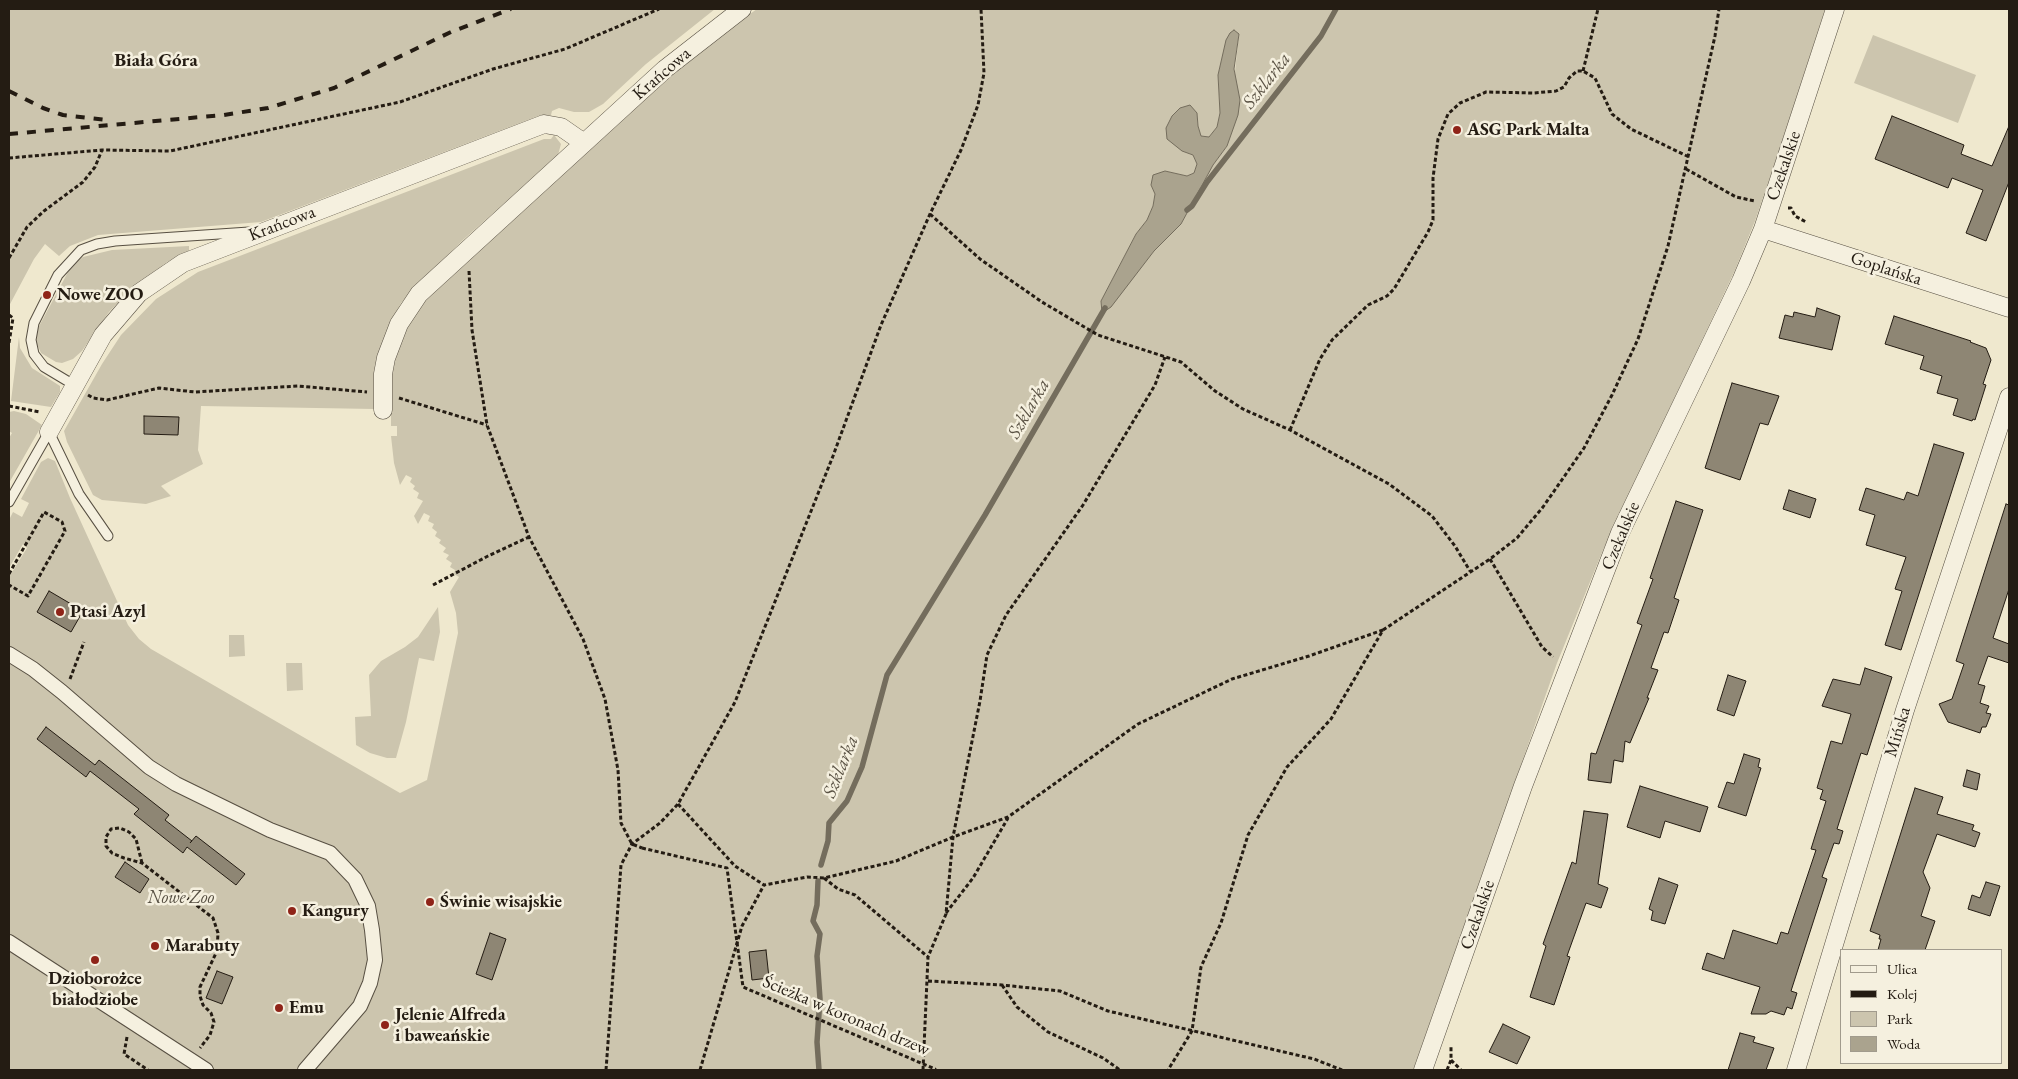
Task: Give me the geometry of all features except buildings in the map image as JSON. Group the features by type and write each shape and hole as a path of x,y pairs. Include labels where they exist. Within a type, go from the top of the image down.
{"street":[{"name":"Krańcowa","path":"383,401 386,358 399,324 419,294 664,70 742,9"},
{"name":"Czekalskie","path":"1423,1070 1523,786 1620,533 1741,282 1763,228 1835,9"},
{"name":"Krańcowa","path":"49,432 103,335 139,294 183,263 544,124 561,127 584,143"},
{"name":"Goplańska","path":"1763,228 2009,308"},
{"name":"Mińska","path":"1796,1070 1905,710 2009,397"},
{"path":"9,654 33,669 62,692 149,767 176,784 270,830 330,853 355,879 368,906 372,930 374,960 370,983 360,1006 305,1070"},
{"path":"9,942 206,1070"}],"lane":[{"path":"74,385 44,367 34,354 31,340 34,323 58,276 81,250 97,244 114,241 262,231"},
{"path":"9,502 49,432"},
{"path":"49,432 79,494 108,536"}],"path":[{"path":"9,158 102,150 170,151 400,102 493,69 565,49 659,9"},
{"path":"606,1070 621,865 632,844 660,823 678,804 735,702 833,456 881,325 930,214 961,150 978,105 984,73 981,9"},
{"path":"1583,71 1598,9"},
{"path":"678,804 735,866 764,885 807,877 824,878 896,861 1008,817 1138,724 1232,679 1310,656 1383,630 1490,559 1517,538 1543,506 1584,448 1638,339 1668,246 1689,157 1719,9"},
{"path":"1290,430 1320,359 1332,340 1368,306 1387,296 1394,288 1428,232 1432,220 1433,178 1438,139 1448,114 1460,103 1486,92 1534,93 1556,91 1564,87 1569,78 1577,71 1583,71 1595,78 1612,114 1631,129 1689,157"},
{"path":"9,258 27,227 44,211 83,182 95,168 102,150"},
{"path":"1686,169 1736,197 1791,208"},
{"path":"1780,234 1792,202"},
{"path":"930,214 980,259 1042,302 1086,328 1098,335 1181,362 1215,391 1243,409 1290,430 1389,484 1432,516 1455,546 1470,572"},
{"path":"468,248 472,330 487,425 529,537 583,639 605,699 618,770 621,823 632,844"},
{"path":"9,315 13,318 9,343"},
{"path":"946,914 953,837 987,655 1006,615 1083,505 1155,385 1165,357"},
{"path":"74,385 93,398 107,400 159,388 195,392 298,386 383,401 391,394 487,425"},
{"path":"9,406 57,416"},
{"path":"9,574 44,512 62,522 65,531 28,596 9,585"},
{"path":"433,585 529,537"},
{"path":"1490,559 1542,647 1552,656 1569,665"},
{"path":"1168,1070 1192,1031 1202,968 1221,923 1248,835 1287,767 1331,719 1383,630"},
{"path":"62,692 70,679 84,642"},
{"path":"923,1070 928,957 946,914 974,878 1008,817"},
{"path":"142,863 136,838 120,828 111,830 106,837 106,846 112,853 142,863 213,918 218,934 217,951 200,987 203,1005 211,1014 214,1022 210,1035 191,1061"},
{"name":"Ścieżka w koronach drzew","path":"632,844 727,868 743,987 935,1068 935,1070"},
{"path":"824,878 838,889 855,895 928,957"},
{"path":"700,1070 742,926 764,885"},
{"path":"928,981 1002,985 1060,991 1108,1011 1314,1059 1342,1070"},
{"path":"1002,985 1017,1007 1048,1032 1103,1058 1120,1070"},
{"path":"130,1022 124,1054 148,1070"},
{"path":"1447,1070 1451,1060 1450,1041"},
{"path":"1451,1060 1461,1070"}],"green space":[{"path":"9,9 715,9 646,64 603,104 589,112 574,112 559,108 552,111 551,115 538,116 261,222 98,235 70,246 59,256 45,244 34,259 9,306"},
{"name":"Nowe Zoo","path":"757,9 1825,9 1755,221 1735,270 1603,550 1557,663 1413,1070 9,1070 9,577 27,548 23,544 9,568 9,520 13,512 22,517 29,503 21,499 41,462 48,458 55,461 128,625 139,639 151,649 400,793 427,780 458,633 456,613 450,592 459,577 454,574 455,570 450,567 452,563 446,559 449,555 443,552 446,548 439,543 441,540 435,536 437,532 432,528 434,524 428,521 430,516 424,513 418,524 414,516 423,501 417,498 419,493 413,489 415,486 410,482 412,478 406,475 400,485 394,463 391,436 397,436 397,426 391,426 391,369 412,312 476,251 591,149 662,82 707,44","holes":["1239,34 1227,146 1213,165 1181,224 1154,251 1102,313 1101,301 1153,206 1155,194 1151,185 1165,171 1187,176 1194,173 1197,164 1193,155 1182,151 1197,113 1201,136 1209,137 1217,127 1220,114 1218,75 1222,58"]},
{"path":"1873,35 1976,75 1958,123 1854,83"},
{"path":"554,135 561,144 558,155 464,239 401,303 390,323 376,367 374,409 201,406 198,450 203,464 161,486 171,496 146,504 102,500 93,495 67,442 64,431 102,364 121,335 156,299 198,272 544,139 551,139"},
{"path":"189,246 189,251 167,262 129,291 109,312 82,351 73,359 62,363 56,362 41,353 36,342 37,330 68,272 83,257 112,250"},
{"path":"19,337 20,348 32,368 60,386 60,392 51,407 11,401"},
{"path":"14,411 26,414 42,425 9,483 9,438 12,433 9,431 9,412"},
{"path":"438,607 440,632 434,661 419,658 406,722 396,758 387,758 370,753 356,745 355,717 371,716 369,675 381,661 418,637"},
{"path":"229,635 244,635 245,656 229,657"},
{"path":"286,663 302,663 303,690 287,691"}],"water":[{"path":"1234,30 1239,34 1234,69 1240,100 1238,115 1227,146 1213,165 1181,224 1154,251 1111,307 1102,313 1101,301 1153,206 1155,194 1151,185 1153,175 1165,171 1187,176 1194,173 1197,164 1193,155 1182,151 1167,139 1166,128 1172,116 1180,108 1190,105 1197,113 1201,136 1209,137 1217,127 1220,113 1218,75 1226,40"}],"waterway":[{"name":"Szklarka","path":"1187,210 1192,206 1207,182 1321,36 1336,9"},
{"name":"Szklarka","path":"821,865 828,841 829,823 847,801 862,767 887,675 985,515 1105,308"},
{"name":"Szklarka","path":"818,881 817,905 813,921 820,934 817,956 820,999 817,1042 819,1070"}],"railway":[{"path":"9,134 224,115 268,108 334,88 451,32 511,9"},
{"path":"9,91 43,108 63,115 108,120"}],"place":[{"name":"ASG Park Malta","path":"1457,130"},
{"name":"Nowe ZOO","path":"47,295"},
{"name":"Ptasi Azyl","path":"60,612"},
{"name":"Świnie wisajskie","path":"430,902"},
{"name":"Kangury","path":"292,911"},
{"name":"Marabuty","path":"155,946"},
{"name":"Dzioborożce białodziobe","path":"95,960"},
{"name":"Emu","path":"279,1008"},
{"name":"Jelenie Alfreda i baweańskie","path":"385,1025"}],"district":[{"name":"Biała Góra","path":"156,61"}]}
